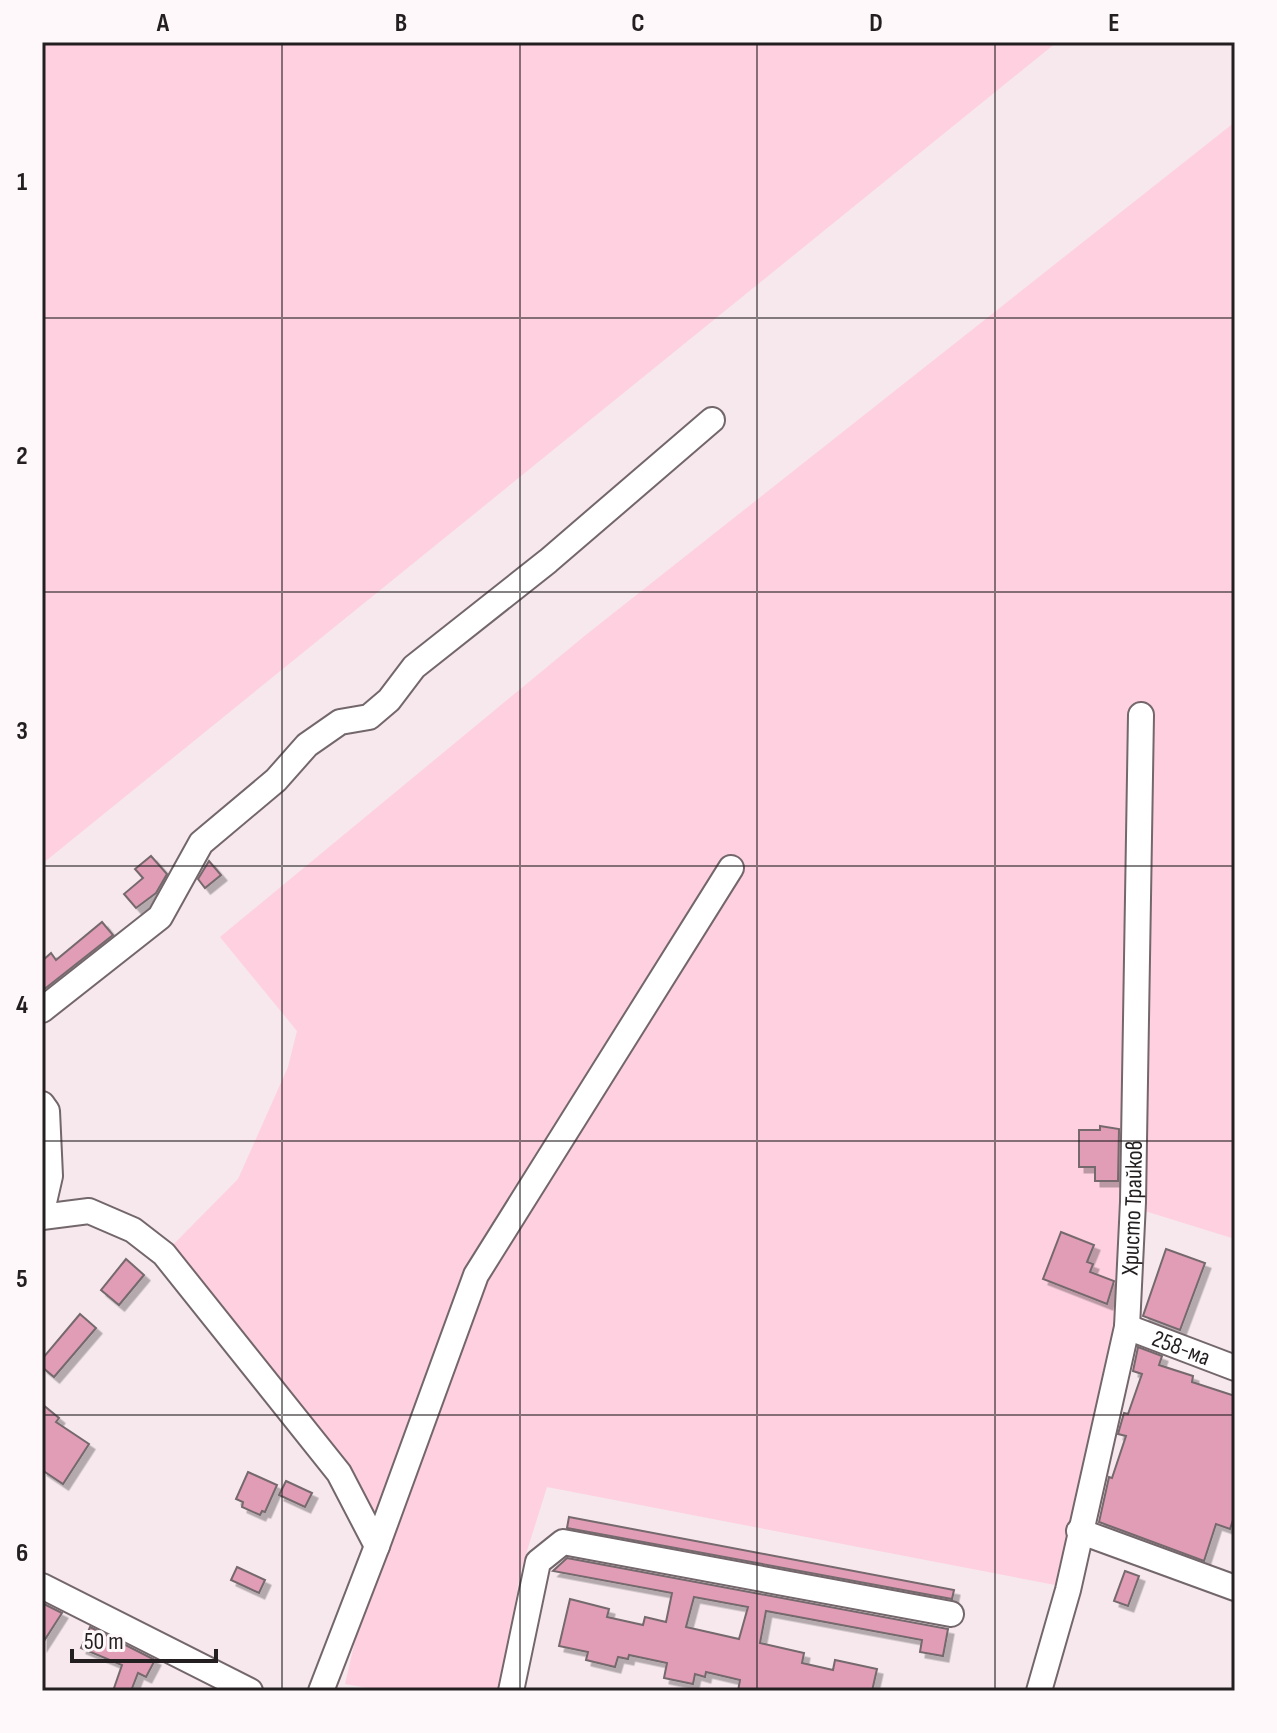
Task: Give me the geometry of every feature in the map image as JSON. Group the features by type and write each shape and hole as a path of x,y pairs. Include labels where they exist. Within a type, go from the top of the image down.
{"street":[{"path":"42,1010 160,917 201,843 276,780 307,745 340,722 369,717 389,700 414,667 548,561 712,420"},
{"name":"Христо Трайков","path":"1039,1691 1068,1590 1127,1327 1133,1202 1141,715"},
{"path":"321,1691 476,1275 731,868"},
{"path":"42,1104 47,1111 50,1176 42,1211"},
{"path":"42,1217 89,1211 133,1230 164,1254 339,1473 377,1546"},
{"name":"258-ма","path":"1127,1327 1235,1368"},
{"path":"1079,1531 1235,1588"},
{"path":"511,1691 538,1562 563,1542 951,1614"},
{"path":"42,1586 250,1691"}],"shaded area":[{"path":"42,42 1057,42 42,864"},
{"path":"1235,122 1235,1239 1119,1203 1115,1329 1055,1585 547,1487 521,1570 499,1691 384,1691 345,1684 377,1546 339,1473 164,1254 238,1179 288,1067 297,1031 220,937 587,634"}],"building":[{"path":"151,856 167,874 156,893 136,908 124,894 143,878 135,869"},
{"path":"209,861 221,875 205,888 198,879"},
{"path":"102,922 113,935 42,991 42,961 51,953 56,960"},
{"path":"1100,1126 1119,1129 1118,1181 1095,1181 1095,1167 1079,1167 1079,1130 1100,1130"},
{"path":"1061,1232 1094,1245 1087,1262 1093,1264 1090,1272 1114,1281 1107,1304 1043,1279"},
{"path":"1166,1249 1205,1263 1180,1330 1143,1316"},
{"path":"126,1259 144,1275 119,1305 101,1290"},
{"path":"80,1314 96,1328 54,1377 42,1367 42,1359"},
{"path":"1138,1347 1162,1356 1159,1365 1193,1376 1192,1382 1235,1396 1235,1514 1230,1529 1216,1524 1204,1561 1099,1522 1109,1477 1112,1478 1126,1436 1118,1434 1124,1413 1128,1414 1142,1374 1133,1371"},
{"path":"42,1404 59,1418 56,1422 89,1444 63,1484 42,1470"},
{"path":"248,1472 277,1485 265,1512 262,1511 260,1515 242,1507 243,1502 236,1499"},
{"path":"286,1481 312,1493 305,1507 279,1495"},
{"path":"569,1517 954,1590 952,1599 567,1528"},
{"path":"567,1558 948,1629 943,1656 920,1652 922,1640 766,1611 760,1643 804,1653 802,1663 833,1670 835,1660 877,1669 872,1691 738,1691 740,1680 706,1672 705,1677 695,1674 693,1684 664,1678 667,1663 629,1655 628,1659 618,1657 615,1667 586,1660 588,1652 559,1646 570,1599 609,1609 607,1617 643,1625 645,1617 666,1622 672,1593 553,1571","holes":["694,1597 748,1607 739,1639 686,1627"]},
{"path":"237,1567 265,1580 259,1593 231,1580"},
{"path":"1125,1571 1139,1576 1128,1606 1114,1601"},
{"path":"42,1603 62,1613 42,1644"},
{"path":"90,1627 155,1660 146,1677 138,1673 131,1691 113,1691 122,1665 81,1648"}]}
